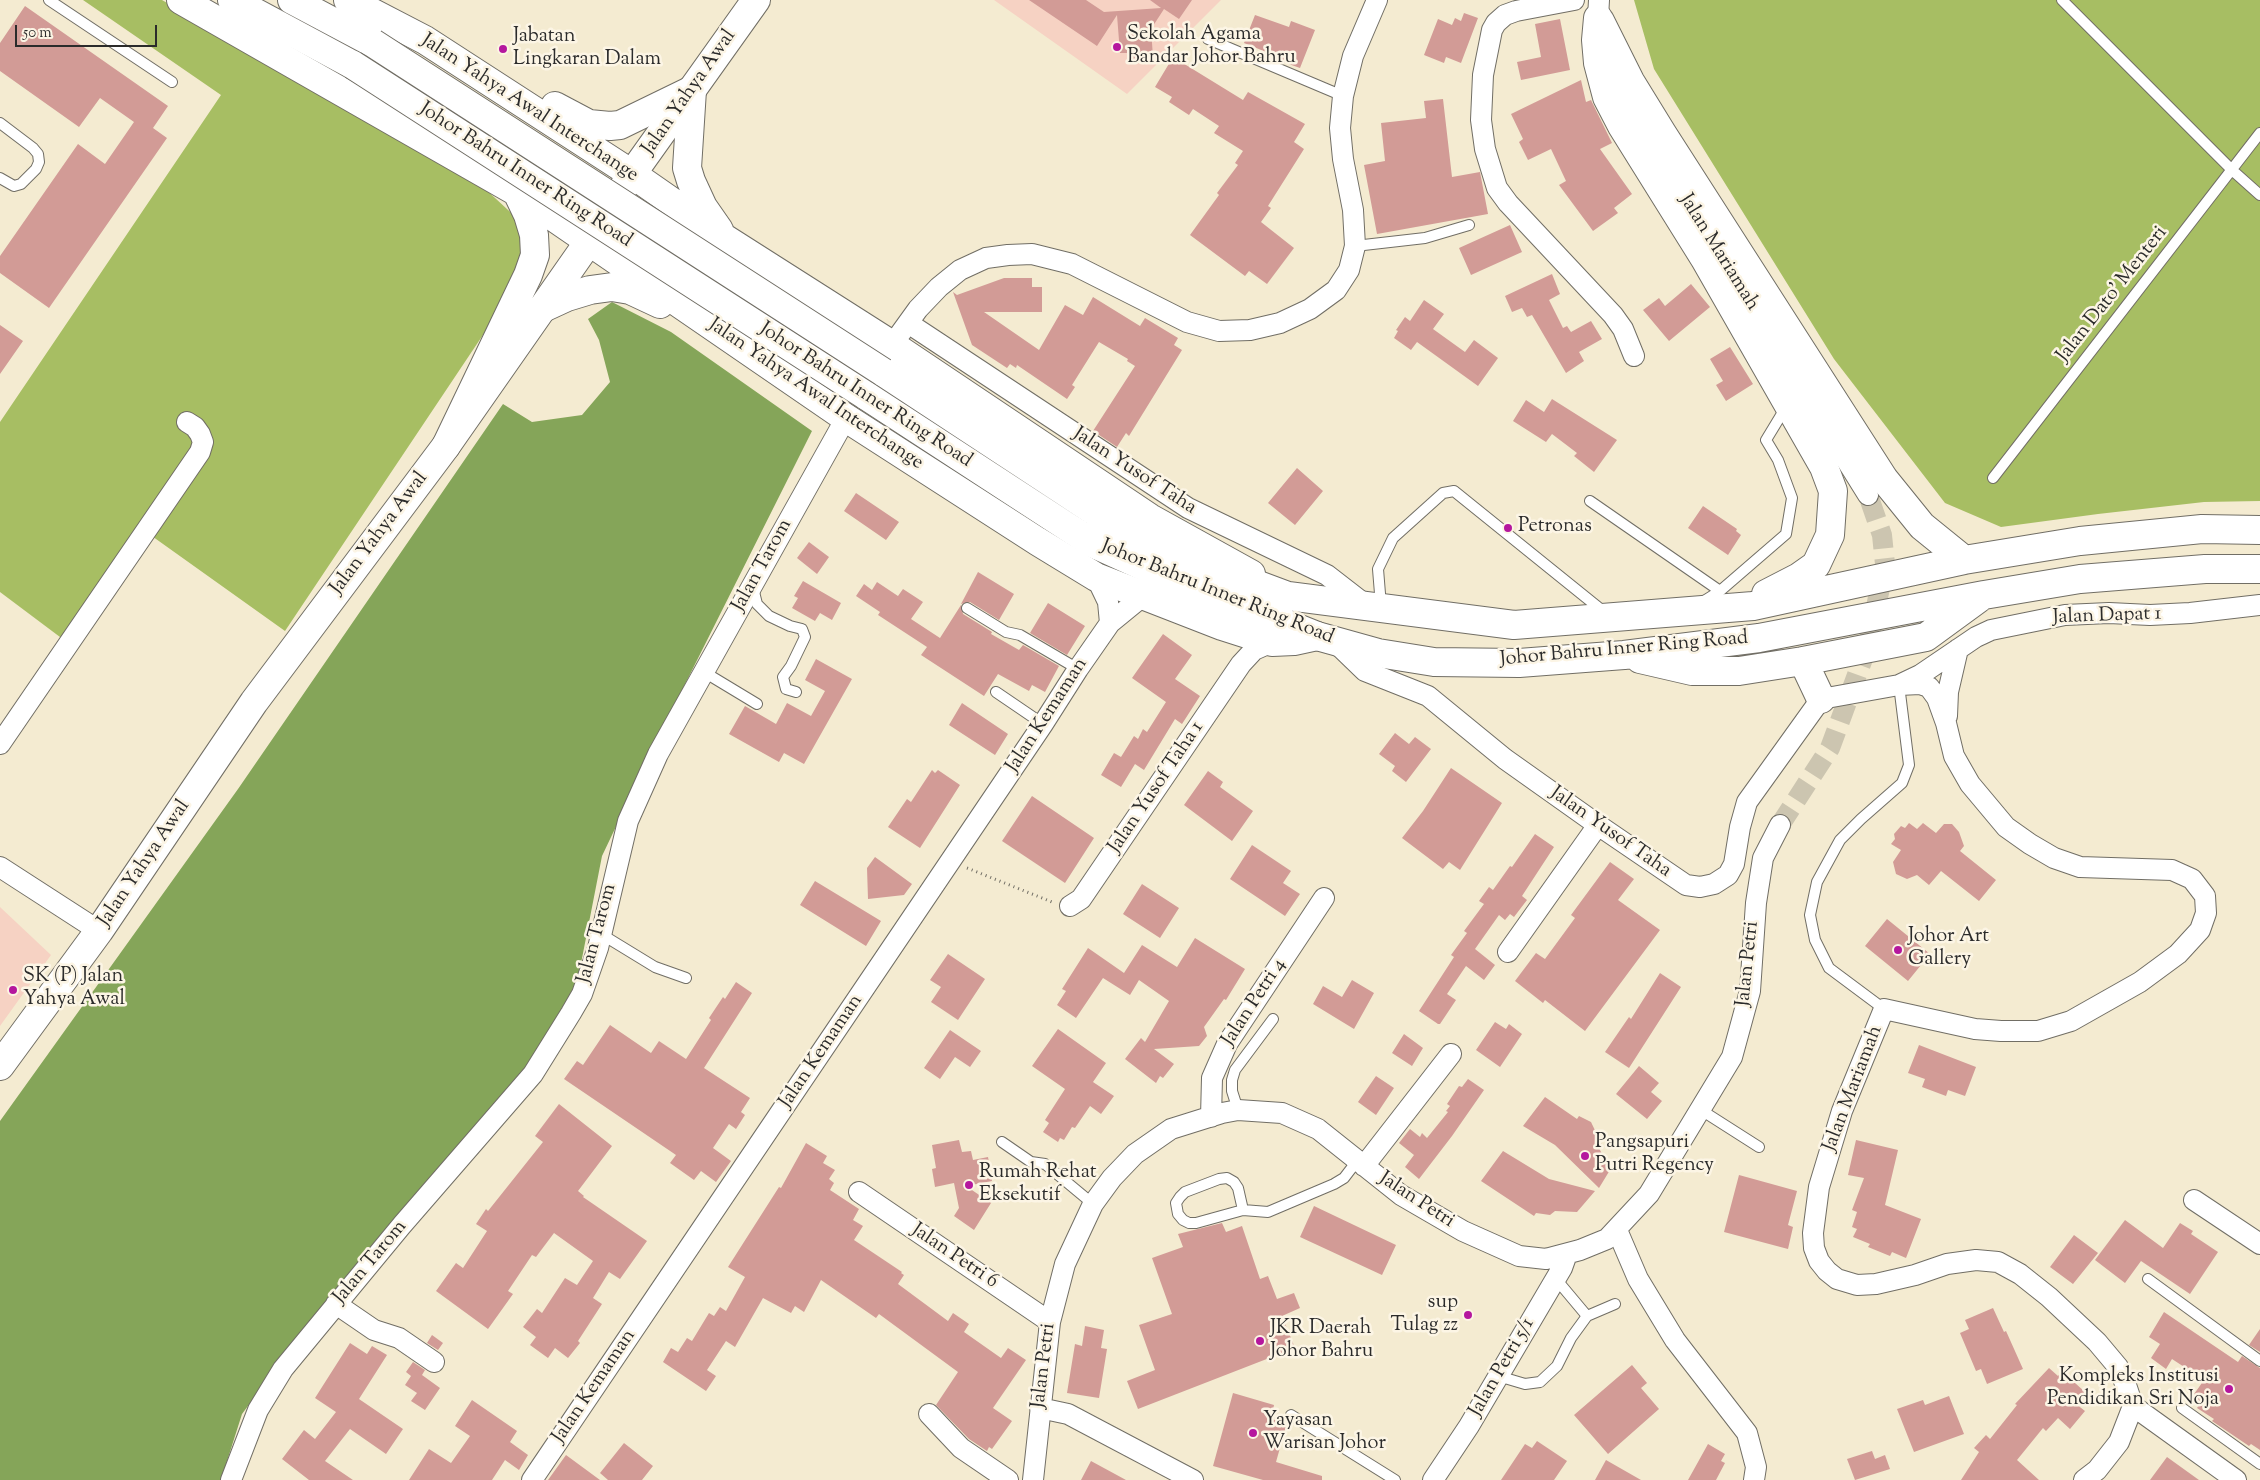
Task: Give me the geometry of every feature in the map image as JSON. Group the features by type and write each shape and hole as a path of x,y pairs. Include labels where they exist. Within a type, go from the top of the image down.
{"main road":[{"name":"Jalan Yahya Awal Interchange","path":"181,0 517,192 590,240 846,418 1096,577 1222,626 1272,642 1326,638"},
{"name":"Johor Bahru Inner Ring Road","path":"232,0 353,65 1092,542 1145,567 1326,638 1378,653 1434,662 1519,663 1624,655 1759,638 1984,595 2080,579 2205,568 2260,569"},
{"name":"Johor Bahru Inner Ring Road","path":"292,0 373,43 883,372 1108,520 1165,550 1288,596 1514,625 1686,612 1729,600 2080,541 2202,529 2260,530"},
{"name":"Jalan Yahya Awal Interchange","path":"348,0 425,40 632,174 724,238 892,345 1150,518 1288,596"},
{"name":"Jalan Yahya Awal","path":"0,1066 99,931 254,702 446,446 590,240 632,174 756,0"},
{"path":"1598,9 1596,40 1598,63 1607,97 1824,466 1833,490 1830,535 1816,564 1799,577 1729,600"},
{"path":"1598,9 1630,81 1884,479 1922,526 1964,560"},
{"path":"425,40 589,124 620,125 692,90 687,168 703,207 724,238"},
{"path":"446,446 528,276 535,255 534,235 517,192"},
{"path":"655,286 644,268 641,256 643,240 648,228 660,216 670,212 687,212"},
{"path":"541,309 590,290 612,287 630,290 728,337"},
{"path":"1624,655 1692,671 1739,670 1803,661 1926,637 1984,595"},
{"path":"1803,661 1822,699"}],"street":[{"path":"892,345 938,287 960,270 986,258 1032,254 1072,264 1187,322 1219,331 1250,330 1288,320 1310,309 1336,290 1349,270 1355,246 1353,210 1343,159 1340,128 1343,96 1353,56 1377,0"},
{"path":"1574,0 1516,11 1505,15 1496,23 1492,30 1483,75 1482,120 1485,149 1497,188 1508,203 1612,315 1624,330 1634,356"},
{"name":"Jalan Mariamah","path":"1598,9 1613,74 1628,110 1868,495"},
{"name":"Jalan Yusof Taha","path":"908,323 1188,508 1327,575 1374,608"},
{"name":"Jalan Tarom","path":"231,1480 258,1410 283,1369 344,1310 402,1225 533,1074 582,994 608,939 628,821 658,754 710,675 754,582 846,418"},
{"path":"0,744 200,452 203,442 200,434 195,427 187,422"},
{"path":"1096,577 1108,602 1110,623"},
{"name":"Jalan Kemaman","path":"532,1480 951,861 1078,669 1110,623 1143,596"},
{"name":"Jalan Dapat 1","path":"1822,699 1899,685 1920,675 1976,637 1991,630 2065,616 2110,613 2150,615 2190,613 2260,605"},
{"path":"1222,626 1235,645 1241,664"},
{"name":"Jalan Yusof Taha","path":"1326,638 1365,671 1428,696 1505,759 1598,825 1686,885 1700,887 1714,884 1728,875 1734,864 1740,827 1747,802 1822,699"},
{"name":"Jalan Yusof Taha 1","path":"1070,906 1081,900 1241,664 1254,650 1272,642"},
{"name":"Jalan Mariamah","path":"1946,723 1948,692 1958,649"},
{"name":"Jalan Mariamah","path":"1899,685 1920,684 1929,687 1937,698 1946,723 1954,756 1970,784 2006,827 2054,858 2080,867 2172,870 2192,879 2205,896 2206,914 2200,930 2178,954 2140,982 2071,1021 2038,1031 1975,1029 1884,1009 1842,1111 1819,1187 1813,1233 1814,1248 1819,1261 1826,1271 1837,1279 1857,1285 1876,1284 1915,1275 1947,1264 1976,1260 1998,1262 2020,1274 2034,1285 2097,1342 2118,1368 2127,1388 2132,1406"},
{"path":"1508,952 1598,825"},
{"name":"Jalan Petri","path":"1033,1480 1050,1322 1065,1264 1093,1204 1112,1178 1134,1154 1171,1129 1238,1110 1282,1113 1318,1129 1408,1200 1463,1231 1519,1256 1546,1259 1567,1254 1607,1239 1649,1194 1732,1057 1750,991 1756,903 1763,858 1780,825"},
{"path":"0,867 99,931"},
{"name":"Jalan Petri 4","path":"1211,1117 1212,1078 1227,1044 1324,898"},
{"path":"1361,1164 1451,1054"},
{"name":"Jalan Petri 6","path":"859,1192 1050,1322"},
{"path":"2194,1200 2260,1244"},
{"path":"1617,1230 1638,1279 1675,1340 1747,1433 1756,1466 1754,1480"},
{"name":"Jalan Petri 5/1","path":"1433,1480 1469,1426 1556,1279 1567,1254"},
{"path":"344,1310 374,1330 399,1338 434,1362"},
{"path":"2084,1480 2098,1470 2119,1442 2132,1406 2236,1480"},
{"path":"1040,1408 1068,1414 1193,1480"},
{"path":"929,1414 960,1448 1008,1480"}],"lane":[{"path":"49,0 172,82"},
{"path":"2062,0 2232,170 2260,195"},
{"path":"1208,39 1343,96"},
{"path":"0,123 33,148 38,154 39,162 21,184 14,186 0,178"},
{"name":"Jalan Dato' Menteri","path":"1993,478 2260,133"},
{"path":"1355,246 1425,238 1469,225"},
{"path":"1590,501 1729,600 1786,534 1792,498 1778,460 1766,440 1788,404"},
{"path":"1374,608 1378,570 1393,538 1443,493 1454,491 1611,618"},
{"path":"754,582 753,594 756,604 769,616 790,626 802,629 805,637 791,666 783,676 786,689 796,692"},
{"path":"967,608 1006,632 1020,635 1078,669"},
{"path":"710,675 757,704"},
{"path":"1884,1009 1829,968 1815,940 1810,915 1817,882 1840,840 1902,782 1909,765 1899,685"},
{"path":"996,692 1043,724"},
{"path":"608,939 655,967 686,978"},
{"path":"1238,1110 1232,1091 1232,1080 1235,1070 1273,1019"},
{"path":"1701,1110 1760,1148"},
{"path":"1002,1142 1031,1162 1045,1164 1093,1204"},
{"path":"1243,1210 1238,1188 1234,1182 1226,1178 1185,1192 1176,1203 1178,1214 1182,1220 1189,1224 1243,1210 1268,1212 1339,1181 1361,1164"},
{"path":"1556,1279 1587,1316"},
{"path":"2148,1279 2260,1361"},
{"path":"1498,1376 1525,1384 1540,1382 1557,1366 1570,1338 1587,1316 1615,1304"},
{"path":"2182,1408 2260,1464"},
{"path":"1291,1415 1395,1480"}],"path":[{"path":"951,861 1060,905 1070,906"}],"shaded area":[{"name":"Sekolah Agama Bandar Johor Bahru","path":"994,0 1221,0 1127,94"},
{"name":"SK (P) Jalan Yahya Awal","path":"0,907 51,955 0,1026"}],"green space":[{"path":"83,0 162,0 482,186 520,221 524,250 507,299 285,631 142,529 76,649 0,592 0,422 221,95"},
{"path":"1634,0 2260,0 2260,501 2204,502 2001,527 1945,503 1834,359 1654,69"},
{"path":"612,302 671,332 812,431 660,734 602,856 576,989 556,1033 308,1325 242,1414 221,1480 0,1480 0,1121 238,789 503,404 532,422 582,415 610,382 599,340 588,319"}],"building":[{"path":"1029,0 1086,0 1104,12 1161,8 1150,0 1192,0 1179,19 1164,9 1151,29 1153,57 1127,59 1127,53 1120,53 1117,15 1097,46"},
{"path":"25,6 168,106 153,128 167,138 49,308 0,273 0,256 78,144 105,164 134,122 100,98 79,127 0,71 0,43"},
{"path":"1464,13 1478,18 1461,63 1446,57 1444,63 1424,55 1438,19 1452,25 1455,18 1461,21"},
{"path":"1255,15 1289,27 1291,21 1315,30 1300,68 1269,57 1271,54 1244,43"},
{"path":"1560,19 1570,70 1521,80 1517,62 1541,57 1535,24"},
{"path":"1173,57 1243,100 1248,92 1305,124 1294,142 1304,149 1268,206 1271,208 1261,222 1294,248 1267,284 1249,271 1245,276 1190,235 1238,165 1235,163 1243,151 1214,133 1219,126 1193,109 1189,115 1169,102 1172,97 1155,87"},
{"path":"1581,80 1586,102 1591,100 1612,143 1600,149 1632,194 1614,208 1618,213 1593,231 1559,185 1566,181 1551,149 1528,160 1519,142 1523,139 1511,114"},
{"path":"1443,99 1452,177 1480,172 1488,214 1377,234 1364,165 1385,161 1381,123 1426,118 1424,101"},
{"path":"1510,225 1522,252 1471,275 1459,248"},
{"path":"1552,274 1560,294 1549,300 1563,328 1567,326 1571,332 1591,321 1602,339 1579,352 1584,361 1566,373 1532,315 1527,317 1522,308 1512,312 1505,296"},
{"path":"1004,278 1032,278 1032,287 1042,287 1042,312 984,312 1039,350 1065,305 1083,315 1093,297 1140,326 1145,318 1178,338 1174,345 1182,350 1129,436 1126,433 1117,447 1093,431 1135,366 1127,361 1128,359 1099,342 1072,385 1075,387 1067,399 1017,365 1016,368 1010,364 1007,368 972,345 953,292 957,295"},
{"path":"1691,284 1710,307 1669,341 1643,310 1659,298 1665,306"},
{"path":"1424,300 1444,314 1433,329 1465,352 1474,340 1498,358 1478,386 1417,342 1411,350 1394,338 1398,331 1396,330 1405,317 1410,321"},
{"path":"0,325 23,341 0,374"},
{"path":"1730,347 1753,384 1726,401 1716,385 1723,381 1710,359"},
{"path":"1552,399 1617,440 1594,472 1574,456 1577,453 1552,434 1546,442 1513,421 1526,400 1544,412"},
{"path":"1297,468 1323,491 1295,525 1268,503"},
{"path":"856,493 899,522 886,540 844,511"},
{"path":"1703,506 1737,529 1736,531 1741,535 1728,555 1688,528"},
{"path":"809,542 829,557 817,574 797,558"},
{"path":"978,572 1014,594 999,620 970,602 961,604"},
{"path":"803,581 841,603 832,620 820,613 815,621 792,608 798,598 794,596"},
{"path":"877,582 898,596 903,589 923,602 911,619 940,638 961,605 963,614 992,632 991,634 1019,650 1023,645 1059,666 1045,692 1032,685 1029,691 998,674 984,696 921,655 927,647 878,615 880,612 856,596 864,584 872,590"},
{"path":"1048,603 1085,626 1067,655 1030,633"},
{"path":"1163,634 1192,655 1175,679 1200,696 1182,724 1175,719 1144,770 1135,764 1121,787 1101,775 1114,753 1121,757 1134,736 1138,739 1143,729 1147,732 1166,702 1132,678"},
{"path":"816,659 852,679 804,764 784,753 779,762 729,734 745,706 776,724 787,703 811,716 825,691 805,680"},
{"path":"962,703 1008,734 995,755 949,725"},
{"path":"1395,733 1409,744 1415,737 1431,749 1406,782 1392,771 1395,766 1379,754"},
{"path":"1451,768 1502,803 1460,870 1449,862 1443,869 1402,838 1423,811"},
{"path":"932,770 935,773 938,770 960,785 920,848 888,827 907,799 911,802"},
{"path":"1208,771 1223,782 1220,787 1253,811 1232,841 1184,805"},
{"path":"1032,796 1094,838 1065,883 1002,841"},
{"path":"1909,823 1917,829 1923,823 1936,833 1944,824 1952,824 1959,832 1964,846 1960,851 1996,880 1979,901 1941,871 1929,885 1917,875 1907,879 1896,874 1893,862 1901,850 1891,844 1895,839 1894,834 1901,826 1905,828"},
{"path":"1535,834 1554,847 1522,896 1527,900 1514,917 1510,914 1505,920 1499,915 1475,949 1495,965 1484,980 1466,966 1447,994 1456,1000 1440,1024 1438,1024 1419,1011 1454,957 1451,955 1467,933 1464,931 1484,904 1479,901 1489,887 1493,890"},
{"path":"1252,845 1291,871 1283,883 1300,894 1285,916 1230,879"},
{"path":"875,857 912,884 904,895 868,899 867,868"},
{"path":"1610,862 1634,879 1618,900 1660,930 1585,1031 1545,1000 1543,1003 1515,981 1536,953 1545,959 1575,918 1571,915"},
{"path":"815,881 881,921 866,946 800,905"},
{"path":"1142,884 1179,908 1160,938 1123,914"},
{"name":"Johor Art Gallery","path":"1887,919 1930,954 1908,981 1865,946"},
{"path":"1195,938 1245,969 1226,1000 1224,999 1204,1027 1207,1036 1199,1046 1154,1049 1174,1064 1163,1078 1160,1076 1156,1083 1125,1059 1141,1038 1145,1042 1169,1001 1139,980 1130,995 1103,978 1076,1018 1057,1005 1066,991 1062,989 1088,948 1124,973 1142,945 1177,967"},
{"path":"948,954 985,979 958,1020 931,1002 941,987 930,980"},
{"path":"1660,973 1681,987 1629,1068 1605,1052 1629,1017 1631,1019"},
{"path":"1352,980 1374,993 1354,1029 1313,1004 1323,986 1342,997"},
{"path":"736,982 752,993 704,1068 750,1098 741,1112 745,1115 736,1129 729,1124 713,1148 731,1161 716,1182 701,1171 694,1180 670,1163 676,1155 564,1079 577,1061 583,1065 610,1025 651,1053 659,1041 686,1059 711,1020 709,1018"},
{"path":"1495,1022 1506,1029 1509,1024 1522,1034 1500,1067 1476,1050"},
{"path":"1058,1029 1106,1063 1093,1082 1114,1096 1101,1114 1090,1106 1075,1128 1072,1127 1064,1140 1060,1138 1058,1142 1043,1132 1049,1123 1045,1120 1065,1089 1032,1066"},
{"path":"950,1030 981,1051 970,1067 955,1057 940,1079 924,1068"},
{"path":"1404,1034 1423,1048 1412,1066 1392,1053"},
{"path":"1919,1045 1976,1067 1965,1096 1948,1090 1946,1096 1922,1087 1925,1079 1908,1073"},
{"path":"1639,1066 1659,1083 1651,1092 1662,1101 1647,1119 1616,1094"},
{"path":"1376,1076 1394,1088 1376,1115 1358,1102"},
{"path":"1468,1079 1484,1090 1419,1179 1405,1167 1414,1155 1399,1143 1410,1129 1420,1137 1422,1133 1427,1138 1448,1112 1446,1111 1450,1106 1447,1104 1459,1086 1462,1087"},
{"path":"1545,1097 1577,1119 1579,1116 1591,1122 1602,1145 1599,1148 1610,1170 1599,1188 1555,1145 1523,1126"},
{"path":"559,1104 612,1146 578,1191 583,1197 647,1241 620,1279 609,1272 593,1298 602,1304 578,1341 580,1343 568,1358 555,1348 548,1358 530,1345 536,1337 523,1327 537,1309 542,1313 565,1278 577,1285 593,1261 554,1233 536,1257 532,1255 508,1291 513,1294 488,1329 436,1291 456,1263 463,1268 487,1231 476,1224 486,1209 488,1211 543,1142 535,1136"},
{"name":"Rumah Rehat Eksekutif","path":"959,1140 962,1152 971,1151 973,1160 988,1157 992,1181 966,1186 991,1203 974,1230 954,1216 959,1208 954,1183 935,1187 932,1169 936,1168 932,1145"},
{"path":"1856,1140 1898,1150 1885,1205 1921,1219 1906,1258 1892,1252 1890,1256 1868,1247 1870,1244 1853,1237 1857,1229 1852,1227 1857,1212 1852,1210 1864,1178 1848,1175"},
{"path":"806,1143 827,1156 823,1163 835,1170 829,1179 834,1183 830,1190 859,1209 853,1220 863,1226 854,1240 902,1272 904,1275 898,1284 948,1321 953,1313 969,1324 964,1332 1001,1358 1008,1348 1026,1360 993,1408 1012,1421 992,1449 989,1447 987,1451 969,1439 936,1405 958,1372 879,1314 876,1318 821,1280 804,1312 795,1306 791,1313 763,1298 735,1347 726,1341 707,1370 716,1376 706,1391 663,1362 671,1348 678,1352 687,1338 692,1341 709,1313 714,1316 720,1307 726,1311 745,1277 728,1267 779,1187 781,1188"},
{"path":"1503,1151 1549,1179 1595,1191 1577,1212 1555,1211 1550,1215 1536,1213 1534,1216 1481,1181"},
{"path":"1739,1175 1797,1191 1788,1225 1793,1227 1788,1249 1724,1232"},
{"name":"JKR Daerah Johor Bahru","path":"1314,1206 1396,1245 1382,1275 1300,1237"},
{"path":"2125,1220 2163,1248 2180,1223 2193,1231 2191,1234 2218,1252 2190,1294 2141,1261 2125,1283 2095,1260"},
{"path":"1222,1223 1226,1232 1242,1226 1260,1279 1268,1276 1277,1299 1294,1293 1300,1308 1282,1316 1295,1348 1138,1409 1127,1381 1155,1370 1139,1325 1172,1314 1152,1258 1183,1247 1178,1234"},
{"path":"2074,1235 2098,1253 2073,1284 2050,1267"},
{"path":"1993,1308 2004,1332 2006,1331 2023,1369 1987,1384 1981,1369 1976,1371 1960,1333 1969,1329 1965,1320"},
{"name":"Kompleks Institusi Pendidikan Sri Noja","path":"2164,1312 2238,1362 2242,1356 2260,1368 2260,1450 2251,1444 2249,1446 2212,1421 2214,1419 2197,1408 2201,1402 2192,1397 2204,1380 2172,1359 2166,1369 2151,1358 2160,1344 2149,1337"},
{"path":"1085,1326 1104,1330 1101,1348 1107,1349 1099,1398 1067,1393 1075,1344 1082,1346"},
{"path":"2260,1329 2260,1352 2249,1345"},
{"path":"432,1335 443,1343 438,1350 427,1343"},
{"path":"350,1343 367,1354 372,1346 387,1355 359,1399 403,1429 386,1454 350,1429 325,1461 353,1480 309,1480 282,1459 304,1430 315,1439 336,1412 315,1398"},
{"path":"413,1362 425,1370 422,1375 440,1388 425,1410 411,1401 417,1393 405,1385 411,1376 406,1372"},
{"path":"1632,1365 1647,1383 1641,1388 1659,1409 1608,1454 1574,1415"},
{"path":"2049,1368 2058,1376 2062,1371 2086,1393 2076,1404 2085,1411 2070,1429 2058,1418 2046,1431 2043,1428 2017,1460 2039,1480 1961,1480 1979,1452 1974,1448 1986,1435 1990,1439 2017,1405 2015,1404"},
{"name":"Yayasan Warisan Johor","path":"1233,1393 1274,1405 1271,1419 1287,1423 1276,1462 1322,1476 1322,1480 1263,1480 1213,1466"},
{"path":"1949,1396 1964,1434 1914,1452 1897,1409 1923,1400 1925,1405"},
{"path":"472,1400 517,1431 510,1442 528,1455 519,1470 505,1460 492,1480 409,1480 429,1449 451,1463 470,1436 455,1426"},
{"path":"1537,1441 1567,1461 1554,1480 1501,1480 1525,1444 1532,1448"},
{"path":"624,1443 653,1466 642,1480 608,1480 600,1473"},
{"path":"1708,1444 1725,1454 1721,1461 1725,1463 1716,1480 1688,1480"},
{"path":"1872,1451 1875,1459 1885,1455 1890,1469 1855,1480 1847,1459"},
{"path":"566,1455 600,1480 548,1480"},
{"path":"2167,1457 2199,1480 2150,1480"},
{"path":"1606,1460 1641,1480 1595,1480"},
{"path":"1091,1461 1126,1480 1081,1480"}],"tunnel":[{"path":"1780,825 1830,748 1868,645 1885,564 1882,535 1868,495"}],"place":[{"name":"Sekolah Agama Bandar Johor Bahru","path":"1117,47"},
{"name":"Jabatan Lingkaran Dalam","path":"503,49"},
{"name":"Petronas","path":"1508,528"},
{"name":"Johor Art Gallery","path":"1898,950"},
{"name":"SK (P) Jalan Yahya Awal","path":"13,990"},
{"name":"Pangsapuri Putri Regency","path":"1585,1156"},
{"name":"Rumah Rehat Eksekutif","path":"969,1185"},
{"name":"sup Tulag zz","path":"1468,1315"},
{"name":"JKR Daerah Johor Bahru","path":"1260,1341"},
{"name":"Kompleks Institusi Pendidikan Sri Noja","path":"2229,1389"},
{"name":"Yayasan Warisan Johor","path":"1253,1433"}]}
